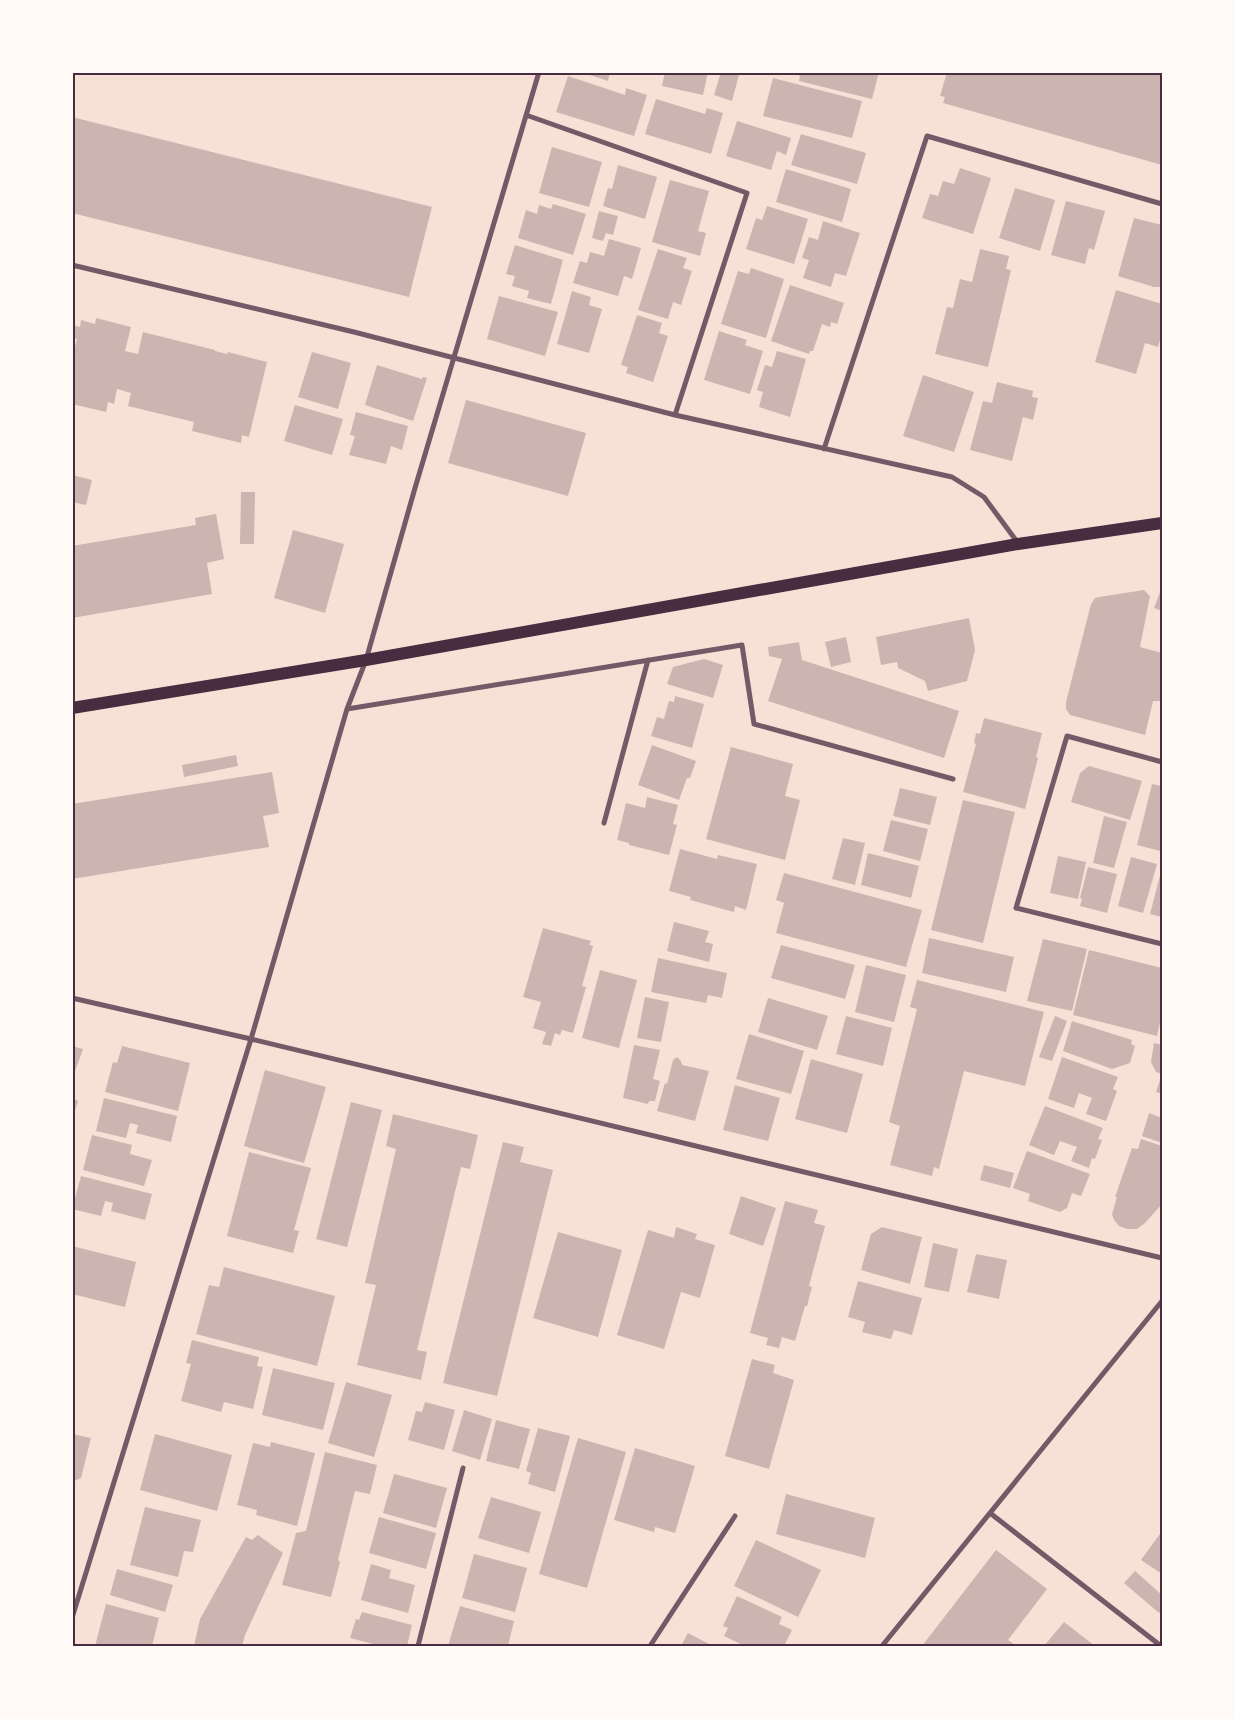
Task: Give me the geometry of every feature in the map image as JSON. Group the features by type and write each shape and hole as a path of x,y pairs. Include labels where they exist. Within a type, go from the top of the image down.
{"main road":[{"path":"72,708 366,660 1018,544 1162,524"}],"street":[{"path":"72,1618 251,1038 347,709 366,660 539,72"},
{"path":"526,115 747,193 675,415"},
{"path":"824,449 927,136 1162,204"},
{"path":"72,265 344,330 675,415 952,478 984,497 1018,544"},
{"path":"347,709 742,645 754,724 953,779"},
{"path":"604,823 648,660"},
{"path":"1162,762 1067,736 1016,908 1162,944"},
{"path":"72,998 251,1038 1162,1258"},
{"path":"882,1646 1162,1301"},
{"path":"418,1646 463,1468"},
{"path":"990,1513 1160,1646"},
{"path":"650,1646 736,1516"}],"building":[{"path":"581,72 610,72 608,81"},
{"path":"665,72 708,72 703,95 662,86"},
{"path":"721,72 739,75 732,101 714,95"},
{"path":"790,72 879,72 872,99 799,81 800,76"},
{"path":"947,72 1162,72 1162,165 943,103 945,97 940,96"},
{"path":"568,76 625,95 626,88 647,95 634,136 556,112"},
{"path":"773,78 862,101 852,138 763,116"},
{"path":"656,99 705,114 707,108 723,113 711,154 645,134"},
{"path":"72,117 432,207 409,297 72,213"},
{"path":"737,121 791,138 786,155 777,151 771,170 726,156"},
{"path":"801,134 866,153 857,184 791,165"},
{"path":"552,147 602,162 589,207 539,193"},
{"path":"618,165 657,177 645,219 603,206 608,188 612,189"},
{"path":"960,168 991,178 973,234 922,218 930,194 938,196 943,181 954,184"},
{"path":"786,169 851,189 842,222 776,202"},
{"path":"670,180 709,191 698,231 706,233 700,256 652,242"},
{"path":"1015,188 1055,200 1040,251 999,238"},
{"path":"1066,201 1105,211 1094,250 1089,248 1085,264 1051,255"},
{"path":"553,204 586,214 573,255 518,238 526,210 537,214 539,205 551,209"},
{"path":"767,206 808,219 794,264 746,249 756,218 762,220"},
{"path":"599,211 618,216 613,235 606,233 603,241 592,238"},
{"path":"1134,218 1162,225 1162,287 1154,287 1118,276"},
{"path":"823,221 860,233 846,276 835,273 831,287 803,278 809,260 802,258 809,237 818,240"},
{"path":"609,239 641,248 632,279 624,276 618,296 573,283 580,261 587,263 590,252 604,256"},
{"path":"515,245 563,260 551,304 527,298 529,291 512,286 515,276 506,274"},
{"path":"658,249 687,258 683,268 692,271 681,305 673,302 668,319 638,310"},
{"path":"980,249 1009,256 1006,269 1011,270 988,367 935,354 947,307 953,308 960,279 972,282"},
{"path":"751,268 784,279 766,338 721,324 738,271 749,274"},
{"path":"790,285 844,303 837,324 831,322 830,327 822,324 813,351 810,351 809,354 771,341"},
{"path":"1116,290 1162,304 1162,333 1158,347 1145,343 1136,374 1095,362"},
{"path":"572,291 591,297 589,305 602,309 589,353 557,344"},
{"path":"499,296 558,312 545,356 487,339"},
{"path":"637,315 662,323 659,333 668,336 653,382 626,373 628,367 621,365"},
{"path":"96,318 131,327 125,351 138,354 143,332 227,354 228,352 267,362 249,437 242,435 241,443 192,431 194,422 128,406 131,393 117,389 114,404 108,402 106,412 72,404 72,358 77,339 72,338 72,325 80,327 81,320 95,324"},
{"path":"719,331 747,340 745,345 763,351 750,394 704,380"},
{"path":"777,351 806,359 790,417 759,407 763,392 757,390 765,365 772,367"},
{"path":"312,352 351,363 338,409 298,397"},
{"path":"377,365 422,379 423,377 427,378 413,421 365,405"},
{"path":"923,375 974,392 954,452 903,436"},
{"path":"997,382 1033,391 1032,397 1038,398 1033,420 1023,417 1012,461 970,450 983,401 992,403"},
{"path":"466,400 586,433 568,496 448,463"},
{"path":"295,405 343,419 332,455 284,441"},
{"path":"356,412 408,426 402,450 391,446 386,464 349,455 355,436 350,435"},
{"path":"72,475 92,480 86,505 72,502"},
{"path":"241,492 255,492 254,544 240,544"},
{"path":"216,514 224,559 207,563 212,594 72,618 72,546 196,525 195,518"},
{"path":"293,530 344,544 325,613 274,598"},
{"path":"1162,587 1162,611 1154,608"},
{"path":"1144,590 1150,596 1140,647 1162,653 1160,701 1153,701 1145,735 1070,715 1066,709 1066,702 1091,604 1095,598"},
{"path":"969,618 975,650 967,681 928,691 925,681 898,668 897,662 881,665 876,637"},
{"path":"846,637 851,662 831,667 825,642"},
{"path":"799,642 802,660 959,711 944,758 768,701 782,659 769,656 768,647"},
{"path":"704,659 723,665 713,698 667,684 673,667"},
{"path":"675,696 704,704 692,748 651,736 657,717 664,719 669,701 674,702"},
{"path":"984,718 1042,733 1036,757 1038,758 1025,809 963,792 976,744 974,743 976,733 980,734"},
{"path":"652,745 696,761 679,800 638,785"},
{"path":"731,747 793,764 785,796 800,800 785,860 706,839"},
{"path":"236,755 238,766 184,777 182,765"},
{"path":"1089,766 1142,781 1130,820 1071,802 1080,773"},
{"path":"272,772 279,813 263,816 269,847 72,879 72,804"},
{"path":"1152,784 1162,786 1162,840 1160,851 1137,845"},
{"path":"900,788 937,797 930,825 893,816"},
{"path":"647,797 678,805 673,824 677,825 669,855 617,840 626,803 645,808"},
{"path":"963,800 1015,812 983,943 931,930"},
{"path":"1104,816 1127,822 1114,868 1093,863"},
{"path":"891,820 928,829 920,861 883,851"},
{"path":"843,838 865,843 855,885 832,879"},
{"path":"680,849 717,859 718,855 757,864 746,910 735,906 734,912 690,900 691,897 669,891"},
{"path":"868,853 919,866 911,898 861,885"},
{"path":"1058,856 1086,862 1078,899 1050,893"},
{"path":"1131,857 1157,864 1143,913 1118,906"},
{"path":"1088,867 1117,874 1107,913 1080,906 1082,899 1080,898"},
{"path":"1162,868 1162,917 1150,914"},
{"path":"784,873 922,910 906,967 776,933 784,903 776,900"},
{"path":"674,922 709,931 705,942 713,944 709,962 667,951"},
{"path":"543,928 591,941 589,945 593,946 582,986 586,987 573,1033 562,1030 560,1035 555,1033 551,1046 542,1044 546,1032 533,1028 541,1002 523,997"},
{"path":"929,938 1014,957 1006,992 922,973"},
{"path":"1043,939 1087,949 1072,1011 1027,1001"},
{"path":"781,945 855,965 845,999 771,978"},
{"path":"1089,950 1162,968 1162,1014 1157,1036 1073,1015"},
{"path":"658,958 727,973 722,998 708,995 706,1003 651,992"},
{"path":"866,965 906,975 894,1022 855,1012"},
{"path":"600,970 637,980 619,1048 582,1038"},
{"path":"917,980 1044,1012 1025,1086 964,1071 939,1169 934,1167 932,1176 890,1165 900,1126 889,1122 917,1009 910,1007"},
{"path":"645,997 669,1002 661,1042 637,1038"},
{"path":"768,998 828,1016 817,1050 758,1032"},
{"path":"846,1016 892,1028 883,1066 836,1054"},
{"path":"1055,1016 1067,1021 1052,1061 1039,1057"},
{"path":"1072,1021 1132,1040 1131,1044 1135,1046 1130,1063 1112,1069 1063,1051"},
{"path":"749,1034 804,1051 791,1094 736,1079"},
{"path":"1154,1043 1162,1045 1162,1074 1156,1072 1151,1062"},
{"path":"634,1045 660,1050 653,1079 660,1081 655,1101 649,1101 648,1104 623,1098"},
{"path":"72,1046 83,1049 74,1074 72,1073"},
{"path":"122,1046 190,1063 178,1111 105,1092 113,1062 117,1063"},
{"path":"677,1057 682,1065 709,1071 695,1121 657,1111 673,1060"},
{"path":"1062,1057 1118,1077 1113,1089 1117,1091 1106,1121 1086,1114 1092,1098 1079,1093 1074,1108 1048,1099"},
{"path":"811,1059 863,1074 847,1133 795,1119"},
{"path":"265,1070 326,1087 304,1163 244,1146"},
{"path":"1162,1074 1162,1094 1156,1092"},
{"path":"735,1085 780,1098 768,1141 723,1130"},
{"path":"72,1098 78,1101 73,1117 72,1117"},
{"path":"104,1098 177,1116 171,1142 136,1133 138,1125 130,1123 126,1138 96,1131"},
{"path":"351,1102 382,1110 347,1247 316,1239"},
{"path":"1045,1106 1103,1128 1098,1139 1102,1140 1095,1159 1092,1158 1089,1168 1071,1161 1077,1147 1060,1141 1054,1155 1029,1145"},
{"path":"1149,1113 1162,1118 1162,1143 1142,1136"},
{"path":"393,1114 478,1135 470,1169 461,1167 417,1350 427,1352 421,1380 357,1365 376,1285 365,1283 396,1149 386,1146"},
{"path":"92,1135 132,1145 130,1154 152,1160 144,1186 83,1170"},
{"path":"1141,1139 1162,1146 1162,1204 1137,1229 1127,1229 1119,1226 1112,1214 1117,1197 1115,1197 1132,1148 1138,1149"},
{"path":"503,1142 524,1147 520,1162 553,1170 497,1396 443,1383"},
{"path":"1027,1151 1090,1174 1081,1196 1072,1193 1067,1208 1060,1212 1028,1201 1030,1194 1013,1188"},
{"path":"249,1152 311,1168 294,1230 299,1231 293,1253 227,1236"},
{"path":"984,1165 1014,1173 1010,1188 980,1180"},
{"path":"81,1176 152,1194 145,1220 111,1211 113,1203 105,1201 101,1216 72,1209"},
{"path":"741,1196 776,1208 763,1246 729,1234"},
{"path":"785,1201 818,1210 814,1223 825,1226 809,1286 812,1287 795,1341 782,1337 779,1348 766,1345 768,1338 750,1333"},
{"path":"676,1227 697,1234 695,1239 715,1245 700,1298 681,1292 664,1349 617,1335 648,1230 674,1238"},
{"path":"882,1227 922,1237 910,1284 861,1270 871,1234"},
{"path":"558,1232 622,1250 598,1337 533,1318"},
{"path":"933,1243 958,1249 949,1292 924,1287"},
{"path":"72,1246 136,1262 125,1307 72,1294"},
{"path":"976,1254 1007,1260 999,1299 967,1292"},
{"path":"224,1267 335,1296 317,1366 196,1334 209,1285 219,1287"},
{"path":"858,1281 922,1298 912,1335 894,1330 891,1339 862,1332 865,1322 848,1317"},
{"path":"192,1340 259,1357 257,1366 263,1367 253,1409 224,1402 221,1412 181,1401 191,1364 186,1363"},
{"path":"752,1359 775,1365 773,1373 794,1380 769,1469 725,1456"},
{"path":"273,1368 335,1383 323,1430 262,1415"},
{"path":"346,1382 392,1395 374,1457 328,1443"},
{"path":"425,1402 455,1410 444,1450 408,1440 416,1411 422,1412"},
{"path":"464,1410 492,1419 480,1460 452,1451"},
{"path":"496,1420 530,1429 519,1469 486,1461"},
{"path":"538,1428 570,1436 555,1492 528,1484 531,1473 526,1471"},
{"path":"72,1434 91,1438 81,1478 72,1482"},
{"path":"155,1434 232,1455 217,1511 140,1490"},
{"path":"578,1438 626,1452 587,1588 539,1574"},
{"path":"271,1442 315,1453 297,1526 256,1515 257,1510 237,1505 253,1443 270,1447"},
{"path":"635,1448 695,1466 675,1533 655,1527 654,1532 614,1520"},
{"path":"325,1452 377,1465 370,1494 355,1491 331,1597 282,1585 296,1533 306,1531"},
{"path":"394,1474 447,1488 436,1528 383,1513"},
{"path":"786,1494 875,1518 865,1558 776,1534"},
{"path":"491,1497 541,1512 529,1553 478,1538"},
{"path":"145,1507 201,1520 193,1552 184,1551 178,1577 130,1565"},
{"path":"379,1517 436,1533 426,1569 369,1553"},
{"path":"1162,1531 1162,1574 1141,1560"},
{"path":"258,1535 283,1553 245,1635 242,1646 194,1646 200,1619 246,1537 252,1540"},
{"path":"756,1540 821,1570 798,1617 734,1586"},
{"path":"996,1550 1047,1589 1008,1640 1017,1646 922,1646"},
{"path":"474,1554 527,1568 515,1612 462,1598"},
{"path":"371,1564 391,1570 389,1578 415,1585 408,1613 361,1600"},
{"path":"117,1569 173,1585 165,1612 110,1595"},
{"path":"1135,1571 1162,1595 1162,1609 1159,1613 1124,1583"},
{"path":"737,1596 782,1617 779,1624 792,1630 784,1646 745,1646 724,1636 728,1628 723,1626"},
{"path":"106,1604 159,1618 152,1646 95,1646"},
{"path":"460,1606 514,1621 508,1646 448,1646"},
{"path":"362,1612 412,1625 407,1646 381,1646 350,1638 356,1619 359,1620"},
{"path":"1064,1622 1095,1646 1044,1646"},
{"path":"688,1633 713,1646 681,1646"}]}
